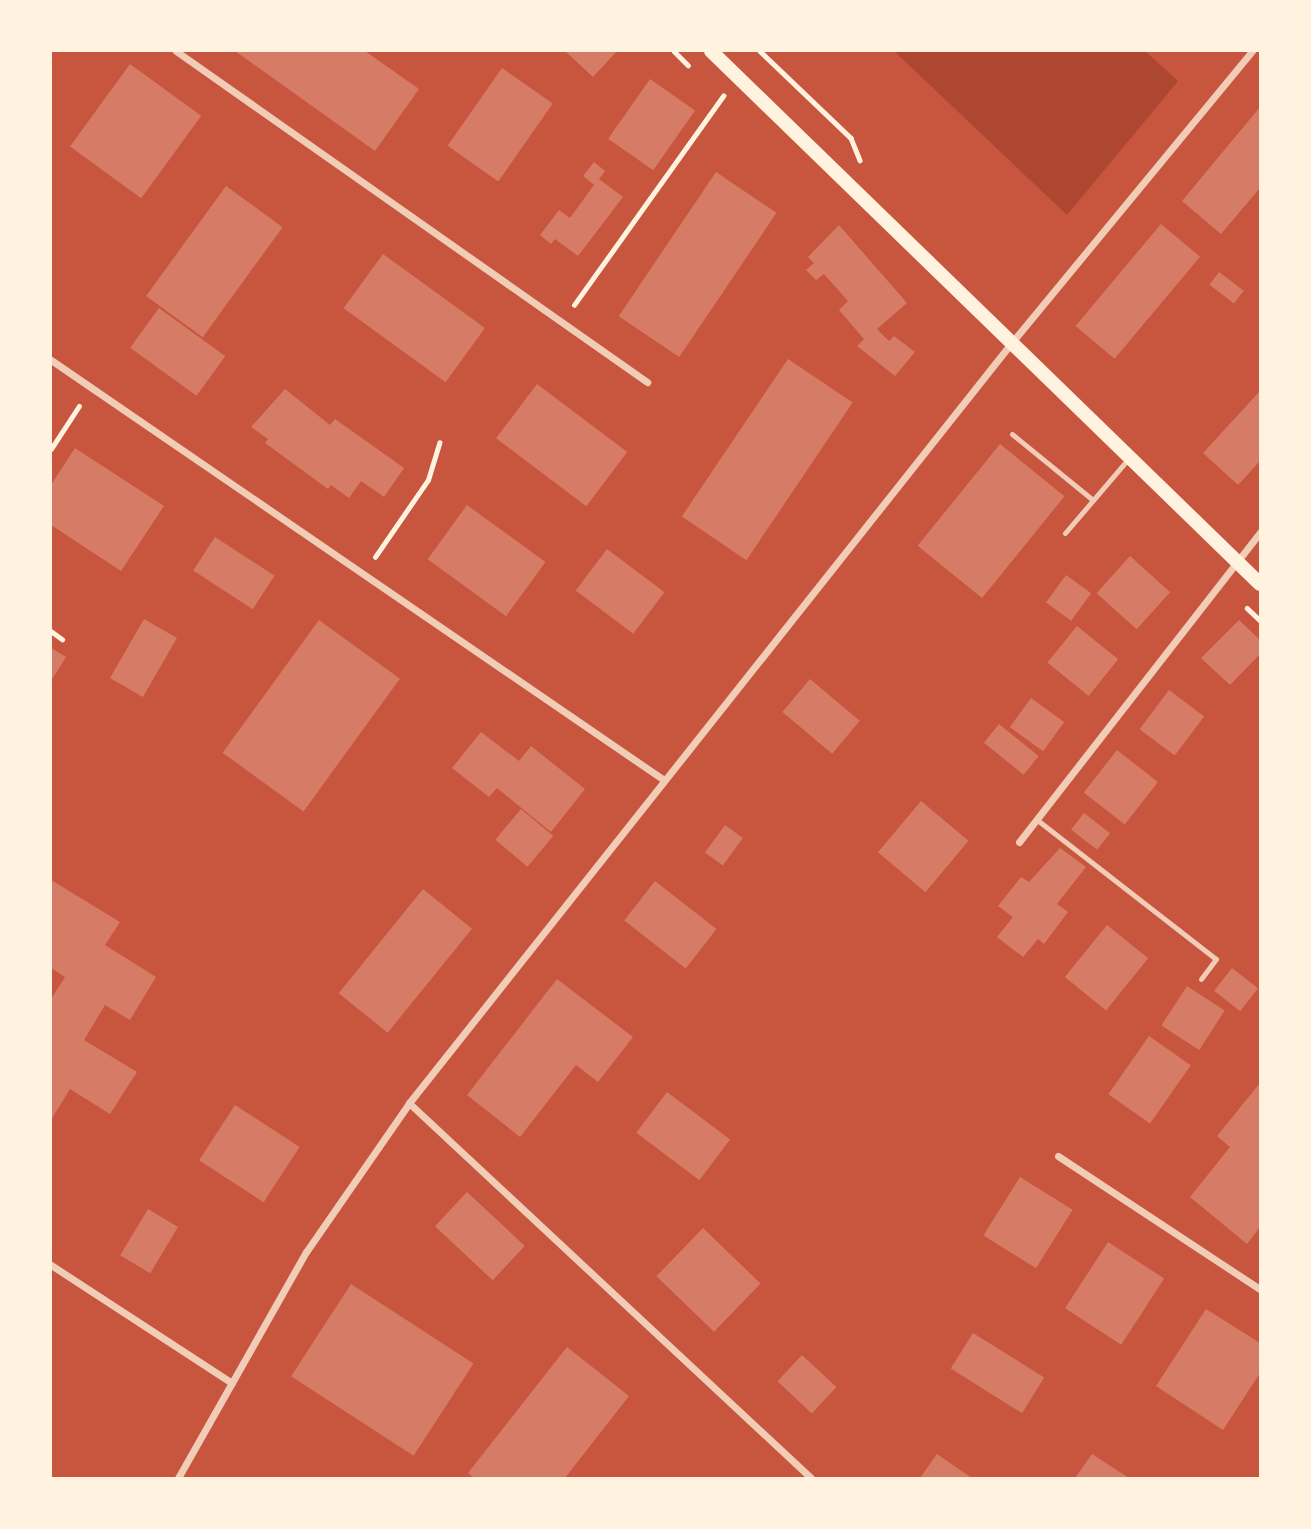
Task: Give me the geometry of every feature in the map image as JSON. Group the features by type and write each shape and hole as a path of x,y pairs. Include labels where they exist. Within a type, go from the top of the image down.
{"main road":[{"path":"711,51 1260,583"}],"street":[{"path":"176,51 647,382"},
{"path":"178,1478 306,1252 409,1103 1013,341 1252,51"},
{"path":"51,360 664,780"},
{"path":"1019,842 1260,532"},
{"path":"409,1103 811,1478"},
{"path":"1058,1156 1260,1289"},
{"path":"51,1265 232,1383"}],"lane":[{"path":"1012,434 1093,500"},
{"path":"1065,533 1130,456"},
{"path":"1036,819 1216,959 1201,979"}],"path":[{"path":"760,51 851,138"},
{"path":"561,323 739,77"},
{"path":"51,449 91,388"},
{"path":"363,574 428,480 439,443"},
{"path":"1241,602 1260,620"},
{"path":"51,631 62,639"}],"shaded area":[{"path":"894,51 1145,51 1178,81 1067,215"}],"building":[{"path":"235,51 365,51 419,89 375,151"},
{"path":"565,51 617,51 593,77"},
{"path":"130,64 201,116 141,198 70,147"},
{"path":"502,68 553,104 498,181 448,146"},
{"path":"650,79 695,111 653,170 608,139"},
{"path":"1260,107 1260,188 1221,234 1182,201"},
{"path":"594,162 605,171 599,179 623,197 578,256 555,239 551,244 540,235 559,210 570,218 594,185 583,176"},
{"path":"716,172 777,213 679,357 619,316"},
{"path":"226,186 283,227 203,337 146,296"},
{"path":"1161,224 1200,257 1115,359 1076,326"},
{"path":"839,225 907,303 877,329 889,341 894,336 915,352 895,376 857,346 864,339 839,310 848,301 824,274 816,280 806,270 814,263 808,257"},
{"path":"383,254 485,328 446,382 344,308"},
{"path":"1219,272 1244,291 1234,303 1209,285"},
{"path":"159,308 225,356 197,396 130,348"},
{"path":"788,359 853,403 746,560 682,517"},
{"path":"537,384 627,452 586,506 496,438"},
{"path":"285,389 330,425 335,419 404,468 384,497 361,481 349,498 331,485 328,489 265,443 268,439 251,427"},
{"path":"1260,391 1260,461 1238,485 1203,453"},
{"path":"1000,444 1065,496 982,598 918,546"},
{"path":"75,448 164,506 121,571 51,525 51,485"},
{"path":"467,505 545,562 506,616 428,559"},
{"path":"215,537 275,576 253,609 193,571"},
{"path":"607,549 665,592 633,634 576,591"},
{"path":"1130,556 1170,592 1137,629 1097,593"},
{"path":"1066,575 1091,593 1071,621 1046,603"},
{"path":"144,619 177,638 143,697 110,678"},
{"path":"319,620 400,679 304,811 223,753"},
{"path":"1239,620 1260,640 1260,654 1230,685 1201,658"},
{"path":"1077,626 1118,659 1089,696 1047,663"},
{"path":"51,648 66,657 51,681"},
{"path":"810,679 860,721 832,754 782,712"},
{"path":"1169,690 1204,716 1175,756 1140,729"},
{"path":"1031,698 1064,722 1043,751 1010,727"},
{"path":"999,724 1039,756 1024,775 984,743"},
{"path":"481,732 519,761 531,746 585,789 551,832 497,788 489,797 452,768"},
{"path":"1117,750 1158,782 1125,825 1084,793"},
{"path":"921,801 968,841 925,892 878,852"},
{"path":"521,809 553,836 527,867 495,840"},
{"path":"1084,813 1110,833 1097,850 1071,830"},
{"path":"725,825 743,838 723,865 705,853"},
{"path":"1060,848 1086,867 1057,904 1068,912 1044,944 1038,939 1023,957 997,937 1013,917 998,906 1021,877 1029,882"},
{"path":"51,880 120,922 105,945 156,977 130,1020 105,1005 84,1040 137,1072 110,1114 70,1089 51,1120 51,999 65,977 51,968"},
{"path":"655,881 716,929 686,968 624,920"},
{"path":"423,889 472,929 388,1033 339,993"},
{"path":"1107,925 1148,958 1106,1010 1065,977"},
{"path":"1232,968 1258,988 1240,1011 1214,991"},
{"path":"557,979 633,1037 598,1082 576,1065 520,1137 467,1095"},
{"path":"1187,986 1225,1011 1199,1050 1161,1025"},
{"path":"1149,1036 1191,1065 1150,1123 1108,1094"},
{"path":"1260,1083 1260,1227 1247,1244 1190,1197 1230,1147 1217,1136"},
{"path":"667,1092 730,1140 699,1180 636,1133"},
{"path":"235,1105 300,1147 264,1202 199,1160"},
{"path":"1020,1177 1073,1210 1036,1268 983,1236"},
{"path":"467,1192 525,1246 493,1280 435,1226"},
{"path":"148,1209 178,1227 150,1273 120,1255"},
{"path":"703,1228 761,1284 714,1332 656,1276"},
{"path":"1108,1242 1164,1278 1121,1345 1065,1308"},
{"path":"351,1284 473,1364 414,1456 291,1376"},
{"path":"1206,1309 1260,1343 1260,1373 1223,1430 1156,1386"},
{"path":"973,1333 1044,1378 1022,1413 951,1369"},
{"path":"567,1347 629,1396 565,1478 474,1478 468,1473"},
{"path":"802,1355 836,1387 812,1413 777,1381"},
{"path":"937,1454 972,1478 920,1478"},
{"path":"1092,1454 1129,1478 1075,1478"}]}
